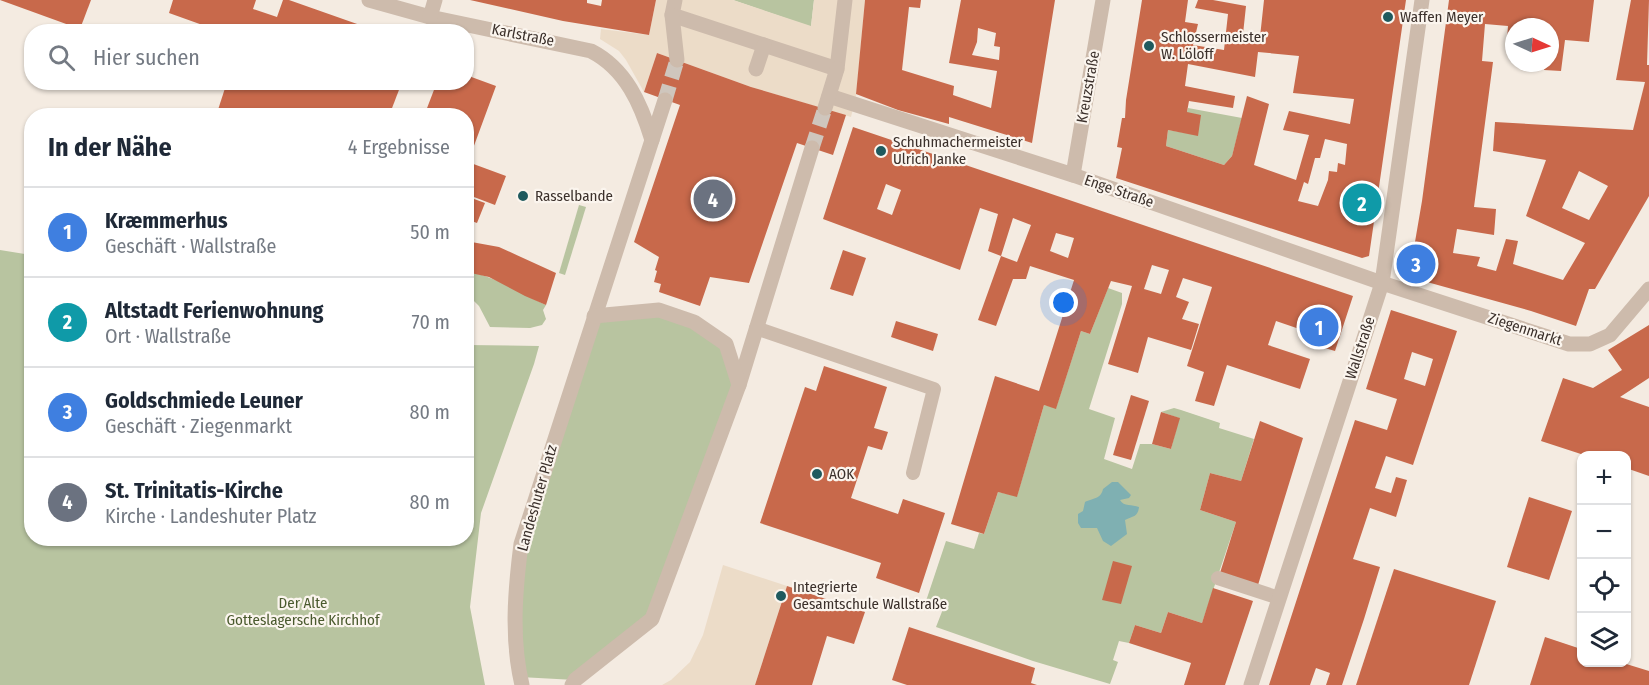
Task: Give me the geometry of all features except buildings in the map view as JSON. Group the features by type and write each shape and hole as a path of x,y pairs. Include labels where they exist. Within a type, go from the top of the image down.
{"street":[{"path":"430,17 435,0"},
{"path":"678,60 674,8 764,45 837,69 845,0"},
{"name":"Kreuzstraße","path":"1073,175 1103,0"},
{"name":"Wallstraße","path":"1251,685 1382,283 1422,0"},
{"name":"Karlstraße","path":"374,2 465,24"},
{"name":"Karlstraße","path":"474,26 574,46 606,58 623,76 639,103 652,140"},
{"path":"756,69 764,45"},
{"name":"Enge Straße","path":"837,69 827,102 854,105 1073,175 1382,283"},
{"name":"Landeshuter Platz","path":"522,685 516,636 515,592 521,544 665,100"},
{"path":"572,685 575,680 651,619 739,386 812,148"},
{"name":"Ziegenmarkt","path":"1382,283 1569,344 1590,344 1610,335 1649,289"},
{"path":"594,316 659,310 694,322 726,344 739,386"}],"lane":[{"path":"756,328 934,389 914,473"},
{"path":"1218,578 1280,598"}],"green space":[{"path":"733,0 814,0 811,27"},
{"path":"1188,108 1242,118 1232,156 1224,165 1166,146 1168,130 1198,135 1187,112"},
{"path":"579,205 586,207 565,275 559,273"},
{"name":"Der Alte Gotteslagersche Kirchhof","path":"0,250 24,254 24,546 474,546 474,345 539,346 481,513 470,607 485,685 0,685"},
{"path":"474,273 498,281 546,305 543,310 546,319 542,325 530,328 490,327 474,301"},
{"path":"1108,288 1122,293 1122,304 1089,409 1115,418 1104,459 1132,469 1140,444 1152,444 1171,449 1179,418 1161,412 1174,408 1220,423 1219,428 1254,439 1241,481 1210,473 1200,510 1236,522 1202,623 1168,612 1161,633 1135,625 1129,643 1119,641 1113,660 1118,662 1110,684 1033,661 936,627 943,609 925,604 946,541 974,549 979,533 984,534 998,492 1017,496 1044,405 1056,408 1081,331 1090,334"},
{"path":"659,310 726,344 739,385 652,619 575,680 520,677 521,544 594,316"}],"shaded area":[{"path":"656,0 733,0 811,26 814,0 865,0 856,96 851,117 751,87 657,53 644,92 619,51 600,39 601,29 649,35"},
{"path":"723,565 787,586 755,685 662,685 671,680 690,662 703,635"}],"water":[{"path":"1112,482 1118,482 1131,495 1129,498 1120,500 1122,502 1139,507 1133,517 1125,520 1127,534 1111,546 1103,541 1097,528 1081,528 1078,523 1078,514 1083,511 1085,502 1099,496 1103,489"}],"tunnel":[{"path":"665,100 677,60"},
{"path":"812,148 825,108"}],"place":[{"name":"Waffen Meyer","path":"1388,17"},
{"name":"Schlossermeister W. Löloff","path":"1149,46"},
{"name":"Schuhmachermeister Ulrich Janke","path":"881,151"},
{"name":"Rasselbande","path":"523,196"},
{"name":"St. Trinitatis-Kirche","path":"713,199"},
{"name":"Altstadt Ferienwohnung","path":"1362,203"},
{"name":"Goldschmiede Leuner","path":"1416,264"},
{"name":"Kræmmerhus","path":"1319,327"},
{"name":"AOK","path":"817,474"},
{"name":"Integrierte Gesamtschule Wallstraße","path":"781,596"}]}
